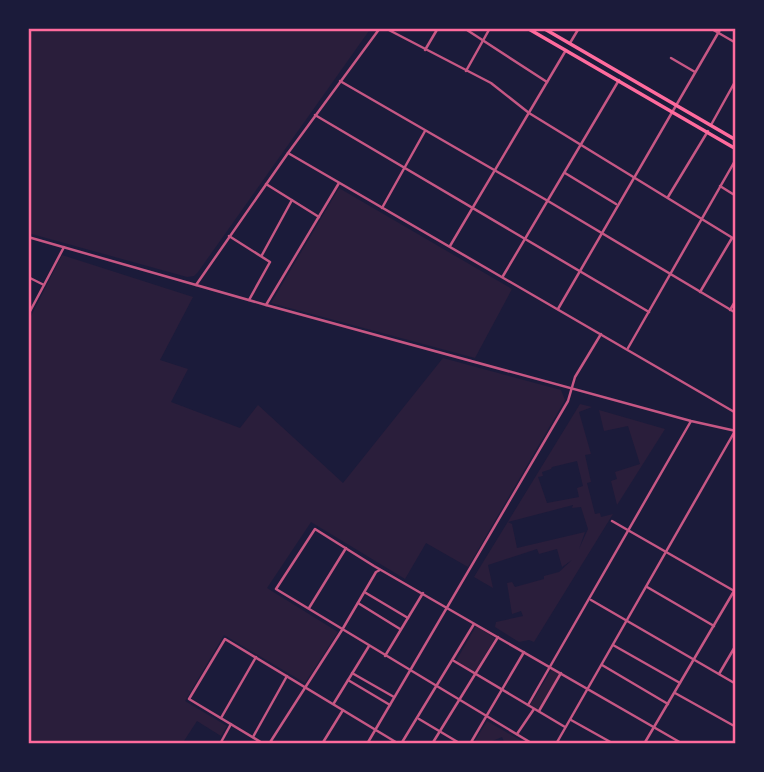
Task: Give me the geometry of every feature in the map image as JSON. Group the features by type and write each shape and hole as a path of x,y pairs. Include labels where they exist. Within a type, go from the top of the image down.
{"main road":[{"path":"527,28 736,149"},
{"path":"545,29 736,140"}],"street":[{"path":"196,285 340,81 383,28 491,83 529,113 734,239 700,292"},
{"path":"425,50 438,28"},
{"path":"466,71 490,28"},
{"path":"570,44 579,28"},
{"path":"710,28 736,43"},
{"path":"558,309 721,28"},
{"path":"467,30 547,82"},
{"path":"449,246 566,50"},
{"path":"671,58 696,72"},
{"path":"502,277 619,80"},
{"path":"711,125 736,80"},
{"path":"340,81 736,313"},
{"path":"315,116 649,312"},
{"path":"382,208 425,131"},
{"path":"667,198 708,131"},
{"path":"288,153 736,414"},
{"path":"627,349 736,159"},
{"path":"565,173 617,205"},
{"path":"266,305 339,183"},
{"path":"266,184 318,217"},
{"path":"720,187 736,196"},
{"path":"262,255 292,200"},
{"path":"229,236 269,259 270,265 249,300"},
{"path":"28,237 572,389 735,431 556,744"},
{"path":"28,315 64,247"},
{"path":"28,277 44,285"},
{"path":"730,310 736,300"},
{"path":"367,744 568,401 575,377 601,334"},
{"path":"528,705 691,421"},
{"path":"612,521 735,592 644,744"},
{"path":"533,744 276,589 315,528 683,744"},
{"path":"308,609 346,548"},
{"path":"270,744 376,572 383,570"},
{"path":"646,586 714,626"},
{"path":"365,593 408,618"},
{"path":"385,656 423,593"},
{"path":"590,599 736,684"},
{"path":"358,603 400,630"},
{"path":"264,744 189,699 225,639 400,744 438,687 475,623"},
{"path":"432,744 498,637"},
{"path":"613,644 680,684"},
{"path":"719,674 736,645"},
{"path":"333,704 369,646"},
{"path":"470,744 524,652"},
{"path":"221,718 256,657"},
{"path":"454,661 565,727"},
{"path":"601,665 668,704"},
{"path":"352,673 394,697"},
{"path":"539,712 561,673"},
{"path":"253,737 287,676"},
{"path":"348,680 390,705"},
{"path":"674,693 736,727"},
{"path":"517,734 534,709"},
{"path":"322,744 342,710"},
{"path":"418,719 461,744"},
{"path":"570,719 614,744"},
{"path":"220,744 231,724"},
{"path":"733,744 736,738"}],"shaded area":[{"path":"28,28 371,28 198,272 187,277 28,233"},
{"path":"339,188 512,289 475,358 271,303"},
{"path":"62,255 193,297 160,360 188,369 171,402 240,428 258,405 343,483 443,358 561,390 565,400 468,567 426,543 405,579 311,522 267,588 338,632 305,683 224,635 185,701 227,726 221,736 197,721 182,744 28,744 28,322"},
{"path":"580,404 592,407 579,412 591,454 585,455 591,482 587,483 595,514 600,513 601,517 613,514 534,642 519,642 495,627 496,622 523,616 521,611 512,614 507,583 512,582 515,587 544,579 544,576 559,572 572,560 562,567 557,549 539,554 537,549 488,565 493,588 474,577","holes":["577,461 583,486 577,488 579,497 547,503 538,477 552,467","573,505 572,508 581,507 588,529 579,549 585,532 517,548 512,524 508,522"]},
{"path":"599,410 665,429 617,505 611,481 617,479 615,472 640,464 628,426 604,431"},
{"path":"476,626 495,638 475,672 456,661"},
{"path":"552,669 560,674 538,710 530,705"},
{"path":"487,721 527,744 505,744 502,737 485,744 473,744"}]}
